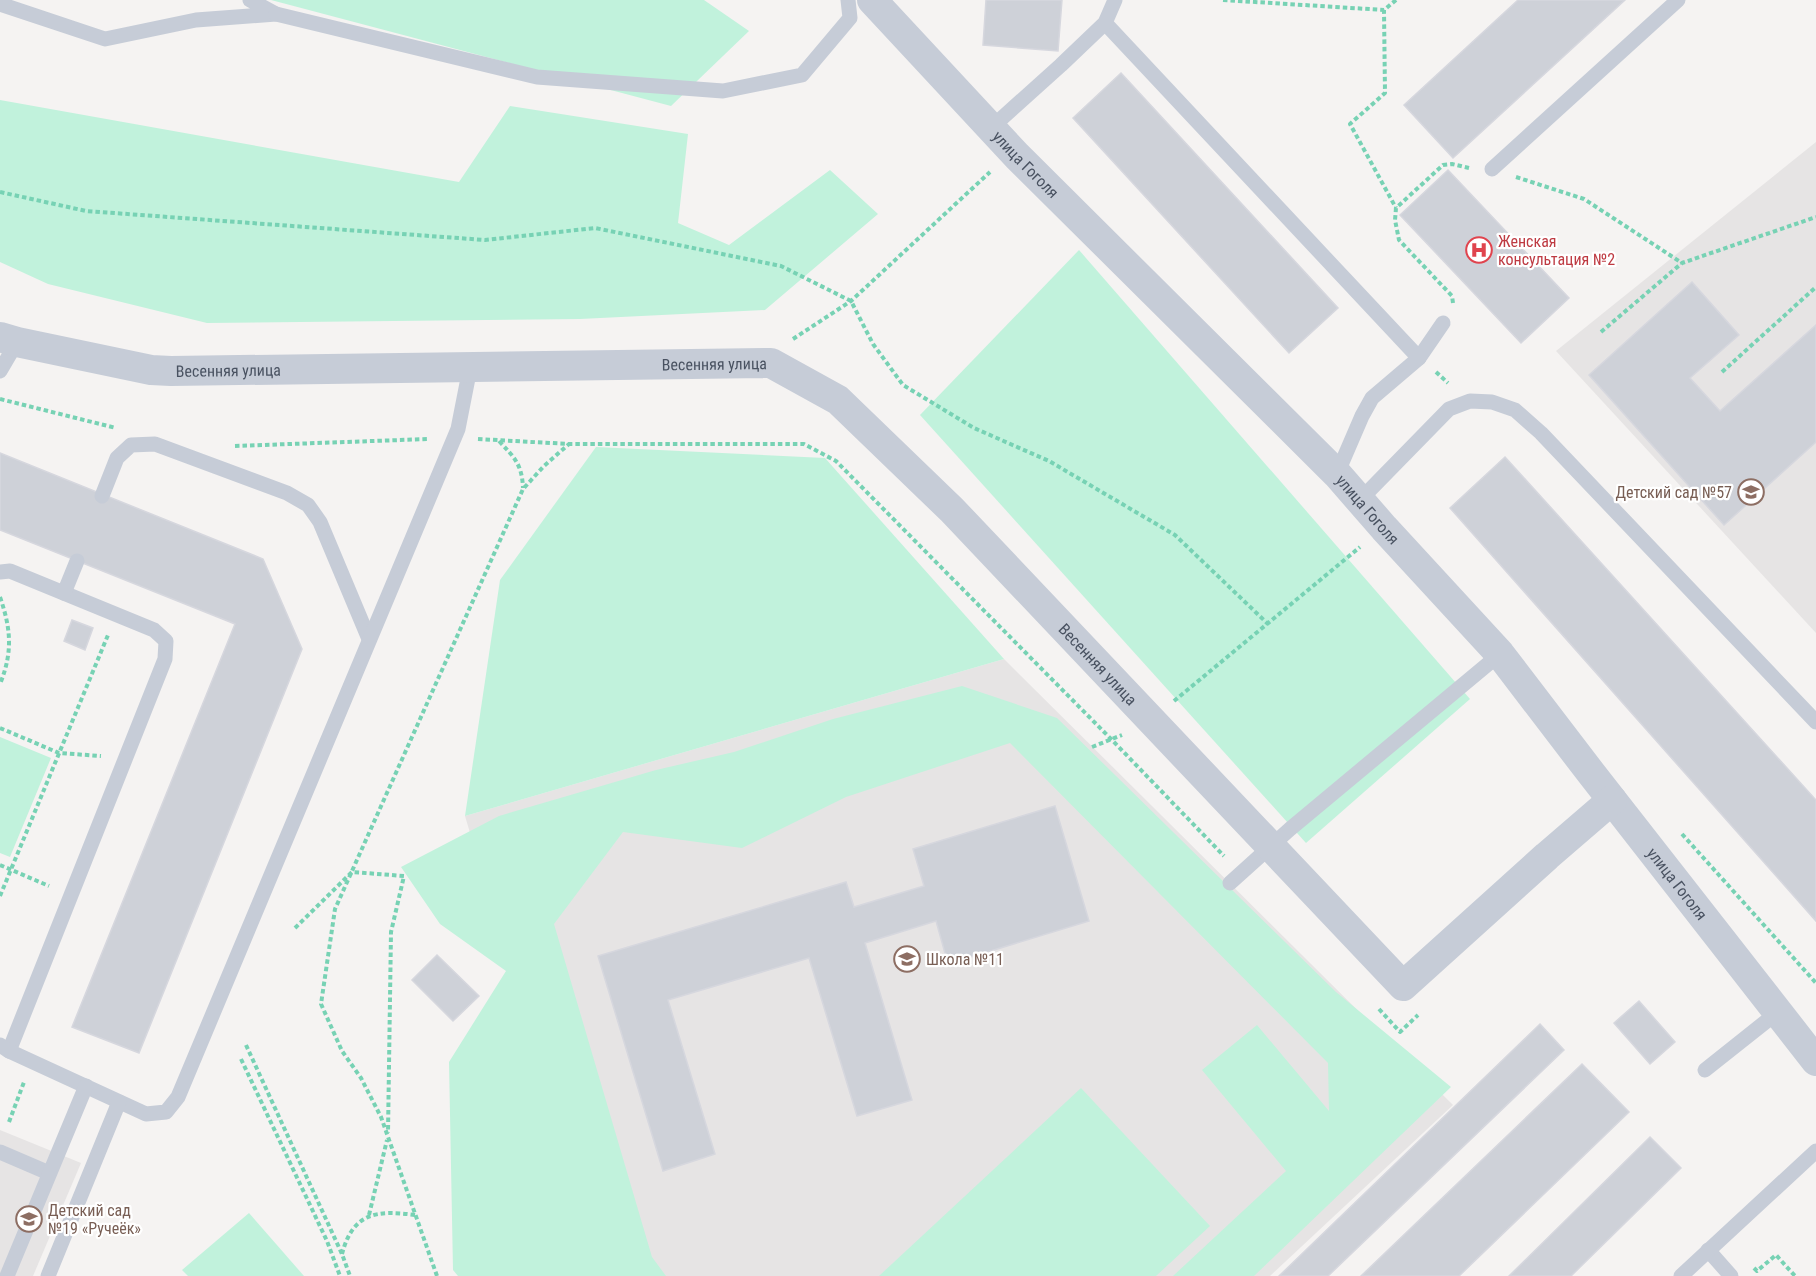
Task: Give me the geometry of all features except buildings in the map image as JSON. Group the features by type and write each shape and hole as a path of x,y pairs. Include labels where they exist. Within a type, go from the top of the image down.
{"street":[{"name":"улица Гоголя","path":"872,0 1012,151 1337,474 1500,654 1816,1061"},
{"name":"Весенняя улица","path":"8,339 151,370 171,371 771,363 838,400 936,494 1403,986 1612,800"}],"lane":[{"path":"250,0 276,14 537,77 723,91 802,75 850,18 848,0"},
{"path":"991,128 1104,23 1115,0"},
{"path":"1492,169 1678,0"},
{"path":"0,4 105,39 196,20 276,14"},
{"path":"1104,23 1419,358"},
{"path":"1337,474 1372,398 1419,358 1443,323"},
{"path":"0,371 8,339"},
{"path":"0,572 10,571 154,630 166,641 165,659 126,758 71,896 5,1048 31,1062 146,1113 166,1112 178,1097 458,429 470,368"},
{"path":"1360,500 1449,409 1470,401 1492,402 1515,410 1541,433 1816,722"},
{"path":"102,496 117,458 131,444 155,444 287,493 308,505 320,522 369,639"},
{"path":"64,593 77,561"},
{"path":"1235,878 1269,846 1500,654"},
{"path":"1705,1070 1778,1012"},
{"path":"7,1276 86,1086"},
{"path":"48,1276 119,1102"},
{"path":"1681,1276 1816,1151"},
{"path":"0,1152 50,1173"},
{"path":"1708,1250 1731,1276"}],"path":[{"path":"1223,0 1384,10 1396,0"},
{"path":"1384,10 1385,93 1350,124 1396,208 1395,220 1399,240 1452,296 1454,311 1443,323"},
{"path":"771,363 776,350 851,301 1012,151"},
{"path":"1396,208 1443,165 1452,164 1482,171 1492,169 1584,199 1682,262"},
{"path":"0,192 86,211 485,240 595,228 781,266 851,301 873,344 903,384 974,428 1049,461 1175,535 1268,624"},
{"path":"1601,332 1682,262 1816,218"},
{"path":"1722,372 1816,287"},
{"path":"1419,358 1470,401"},
{"path":"0,399 127,431"},
{"path":"234,447 454,438 569,444 804,444 836,461 1112,739 1235,878"},
{"path":"498,440 515,458 522,472 523,489"},
{"path":"437,1276 381,1118 362,1078 342,1051 321,1004 335,909 523,489 569,444"},
{"path":"1172,703 1363,545"},
{"path":"0,597 8,619 10,643 7,668 0,684"},
{"path":"0,896 116,615"},
{"path":"0,728 59,753 126,758"},
{"path":"1092,747 1124,735"},
{"path":"0,865 71,896"},
{"path":"295,928 352,872 404,876 391,933 388,1138 369,1215"},
{"path":"246,1045 350,1276"},
{"path":"241,1059 327,1241 340,1276"},
{"path":"9,1122 31,1062"},
{"path":"342,1254 346,1240 355,1225 369,1215 389,1212 415,1215"},
{"path":"1731,1276 1747,1260 1757,1271 1776,1255 1795,1276"}],"shaded area":[{"name":"Детский сад №57","path":"1816,142 1816,633 1556,351"},
{"name":"Школа №11","path":"1004,659 1453,1105 1270,1276 638,1276 530,1035 465,816"},
{"name":"Детский сад №19 «Ручеёк»","path":"0,1130 81,1163 33,1276 0,1276"}],"green space":[{"path":"271,0 704,0 749,31 671,106"},
{"path":"0,100 459,182 510,106 688,134 678,223 729,245 830,170 878,214 765,310 580,319 207,323 48,284 0,262"},
{"path":"1079,250 1470,699 1306,843 920,415"},
{"path":"596,447 825,458 1004,659 465,816 500,580"},
{"path":"962,686 1057,718 1336,992 1451,1087 1254,1276 1173,1276 1286,1171 1202,1070 1257,1025 1329,1111 1328,1063 1010,743 846,797 742,848 623,832 554,924 652,1257 666,1276 458,1276 453,1270 449,1062 506,971 440,924 401,867 499,816 656,770 734,752 833,719"},
{"path":"0,737 51,758 10,857 0,853"},
{"path":"1081,1088 1210,1226 1156,1276 879,1276"},
{"path":"249,1213 304,1276 188,1276 182,1270"}],"place":[{"name":"Женская консультация №2","path":"1479,250"},
{"name":"Детский сад №57","path":"1751,492"},
{"name":"Школа №11","path":"907,959"},
{"name":"Детский сад №19 «Ручеёк»","path":"29,1219"}]}
